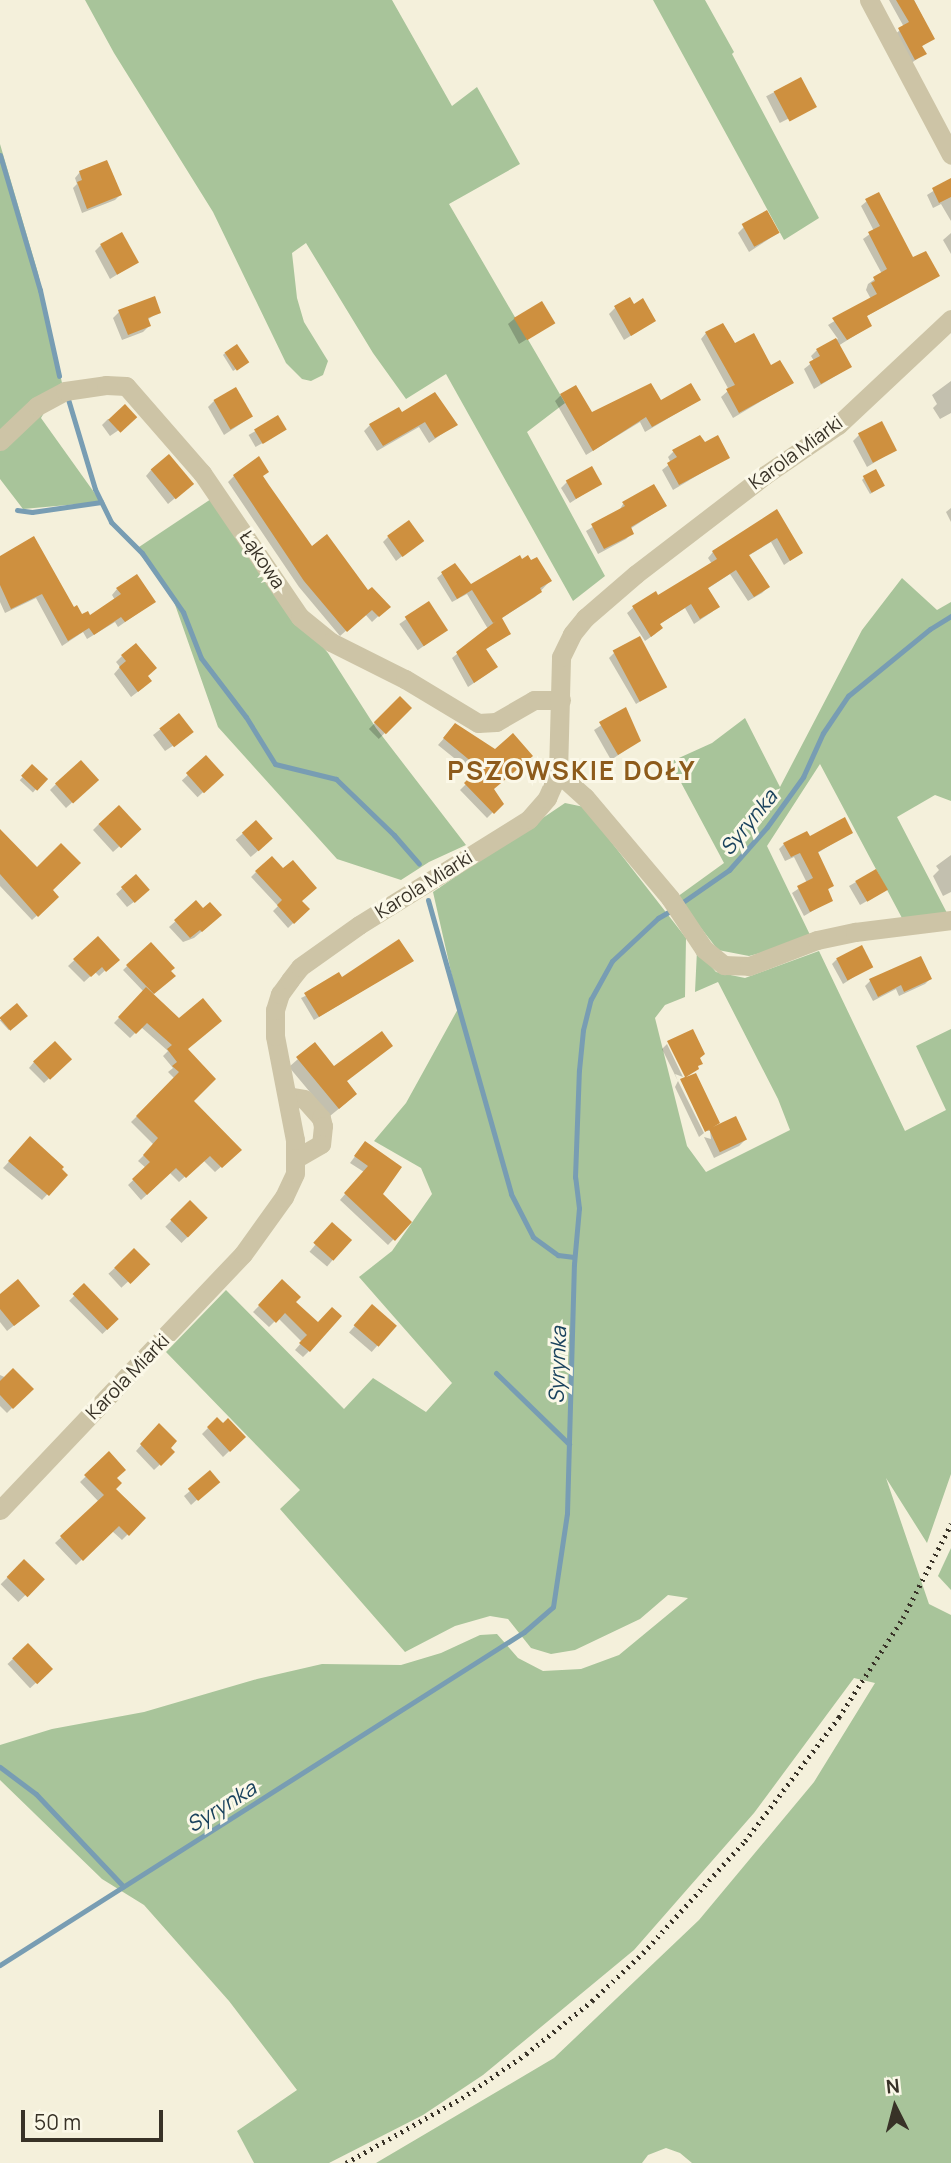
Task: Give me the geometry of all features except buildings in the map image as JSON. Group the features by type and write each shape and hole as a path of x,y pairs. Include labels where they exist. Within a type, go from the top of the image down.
{"street":[{"path":"869,0 951,155"},
{"name":"Karola Miarki","path":"0,1510 243,1254 284,1198 295,1174 295,1159 287,1096 275,1036 275,1010 280,994 295,973 359,925 529,819 547,798 558,773 561,657 572,634 585,618 636,574 755,483 838,425 951,319"},
{"name":"Łąkowa","path":"0,441 37,406 65,391 106,384 126,386 202,473 300,617 331,642 405,679 478,723 496,722 534,700 561,700"},
{"path":"558,773 584,797 670,898 714,959 737,967 769,960 817,940 855,932 951,920"},
{"path":"287,1096 304,1099 321,1118 323,1126 321,1144 295,1159"}],"green space":[{"path":"85,0 392,0 452,106 477,87 520,164 449,204 565,403 527,432 605,576 573,601 446,374 406,399 373,353 306,243 292,253 297,298 304,322 328,361 323,375 311,381 302,379 286,363 213,212 114,53"},
{"path":"653,0 705,0 819,218 784,240"},
{"path":"0,144 38,273 62,383 41,418 101,502 23,509 0,479"},
{"path":"214,497 265,580 328,653 376,728 466,845 429,862 401,880 337,859 218,727 172,596 136,549"},
{"path":"902,578 937,610 951,602 951,801 935,795 897,817 947,913 902,918 820,764 767,846 812,939 749,956 718,950 677,897 724,863 670,762 712,743 745,718 780,787 862,630"},
{"path":"565,803 584,807 686,938 685,997 665,1005 655,1018 687,1146 706,1172 790,1130 778,1099 718,982 695,992 697,950 716,972 745,978 819,951 905,1131 946,1110 916,1046 951,1029 951,1474 927,1543 886,1478 929,1604 951,1615 951,2163 692,2163 680,2153 666,2148 648,2155 642,2163 376,2163 554,2058 699,1920 814,1782 875,1683 854,1678 754,1813 634,1950 483,2075 423,2115 329,2163 254,2163 237,2131 297,2090 229,2001 144,1905 102,1879 0,1780 0,1745 52,1729 144,1712 257,1679 322,1664 401,1665 441,1653 480,1635 497,1634 518,1658 543,1671 581,1669 619,1655 688,1598 668,1595 640,1619 575,1650 551,1654 531,1648 508,1619 490,1616 455,1626 405,1652 280,1509 300,1490 166,1352 226,1290 344,1409 373,1378 426,1412 452,1383 359,1277 392,1251 432,1194 421,1168 374,1141 406,1103 459,1007 433,892"},
{"path":"951,1548 951,1590 938,1576"}],"waterway":[{"path":"0,155 40,290 59,376"},
{"path":"68,399 95,489 111,522 142,553 183,612 201,658 246,717 275,764 336,779 394,835 419,864"},
{"path":"17,510 32,512 101,502"},
{"name":"Syrynka","path":"680,904 729,870 767,827 803,777 823,733 848,696 930,629 951,616"},
{"path":"428,900 511,1194 533,1237 558,1255 574,1257"},
{"name":"Syrynka","path":"0,1965 524,1632 553,1607 567,1513 574,1264 579,1208 575,1177 583,1030 591,999 612,961 658,918 672,910"},
{"path":"496,1373 569,1444"},
{"path":"0,1767 36,1794 123,1886"}],"railway":[{"path":"346,2163 462,2098 526,2054 592,2001 643,1953 745,1841 839,1717 903,1618 951,1524"}],"district":[{"name":"PSZOWSKIE DOŁY","path":"572,771"}]}
